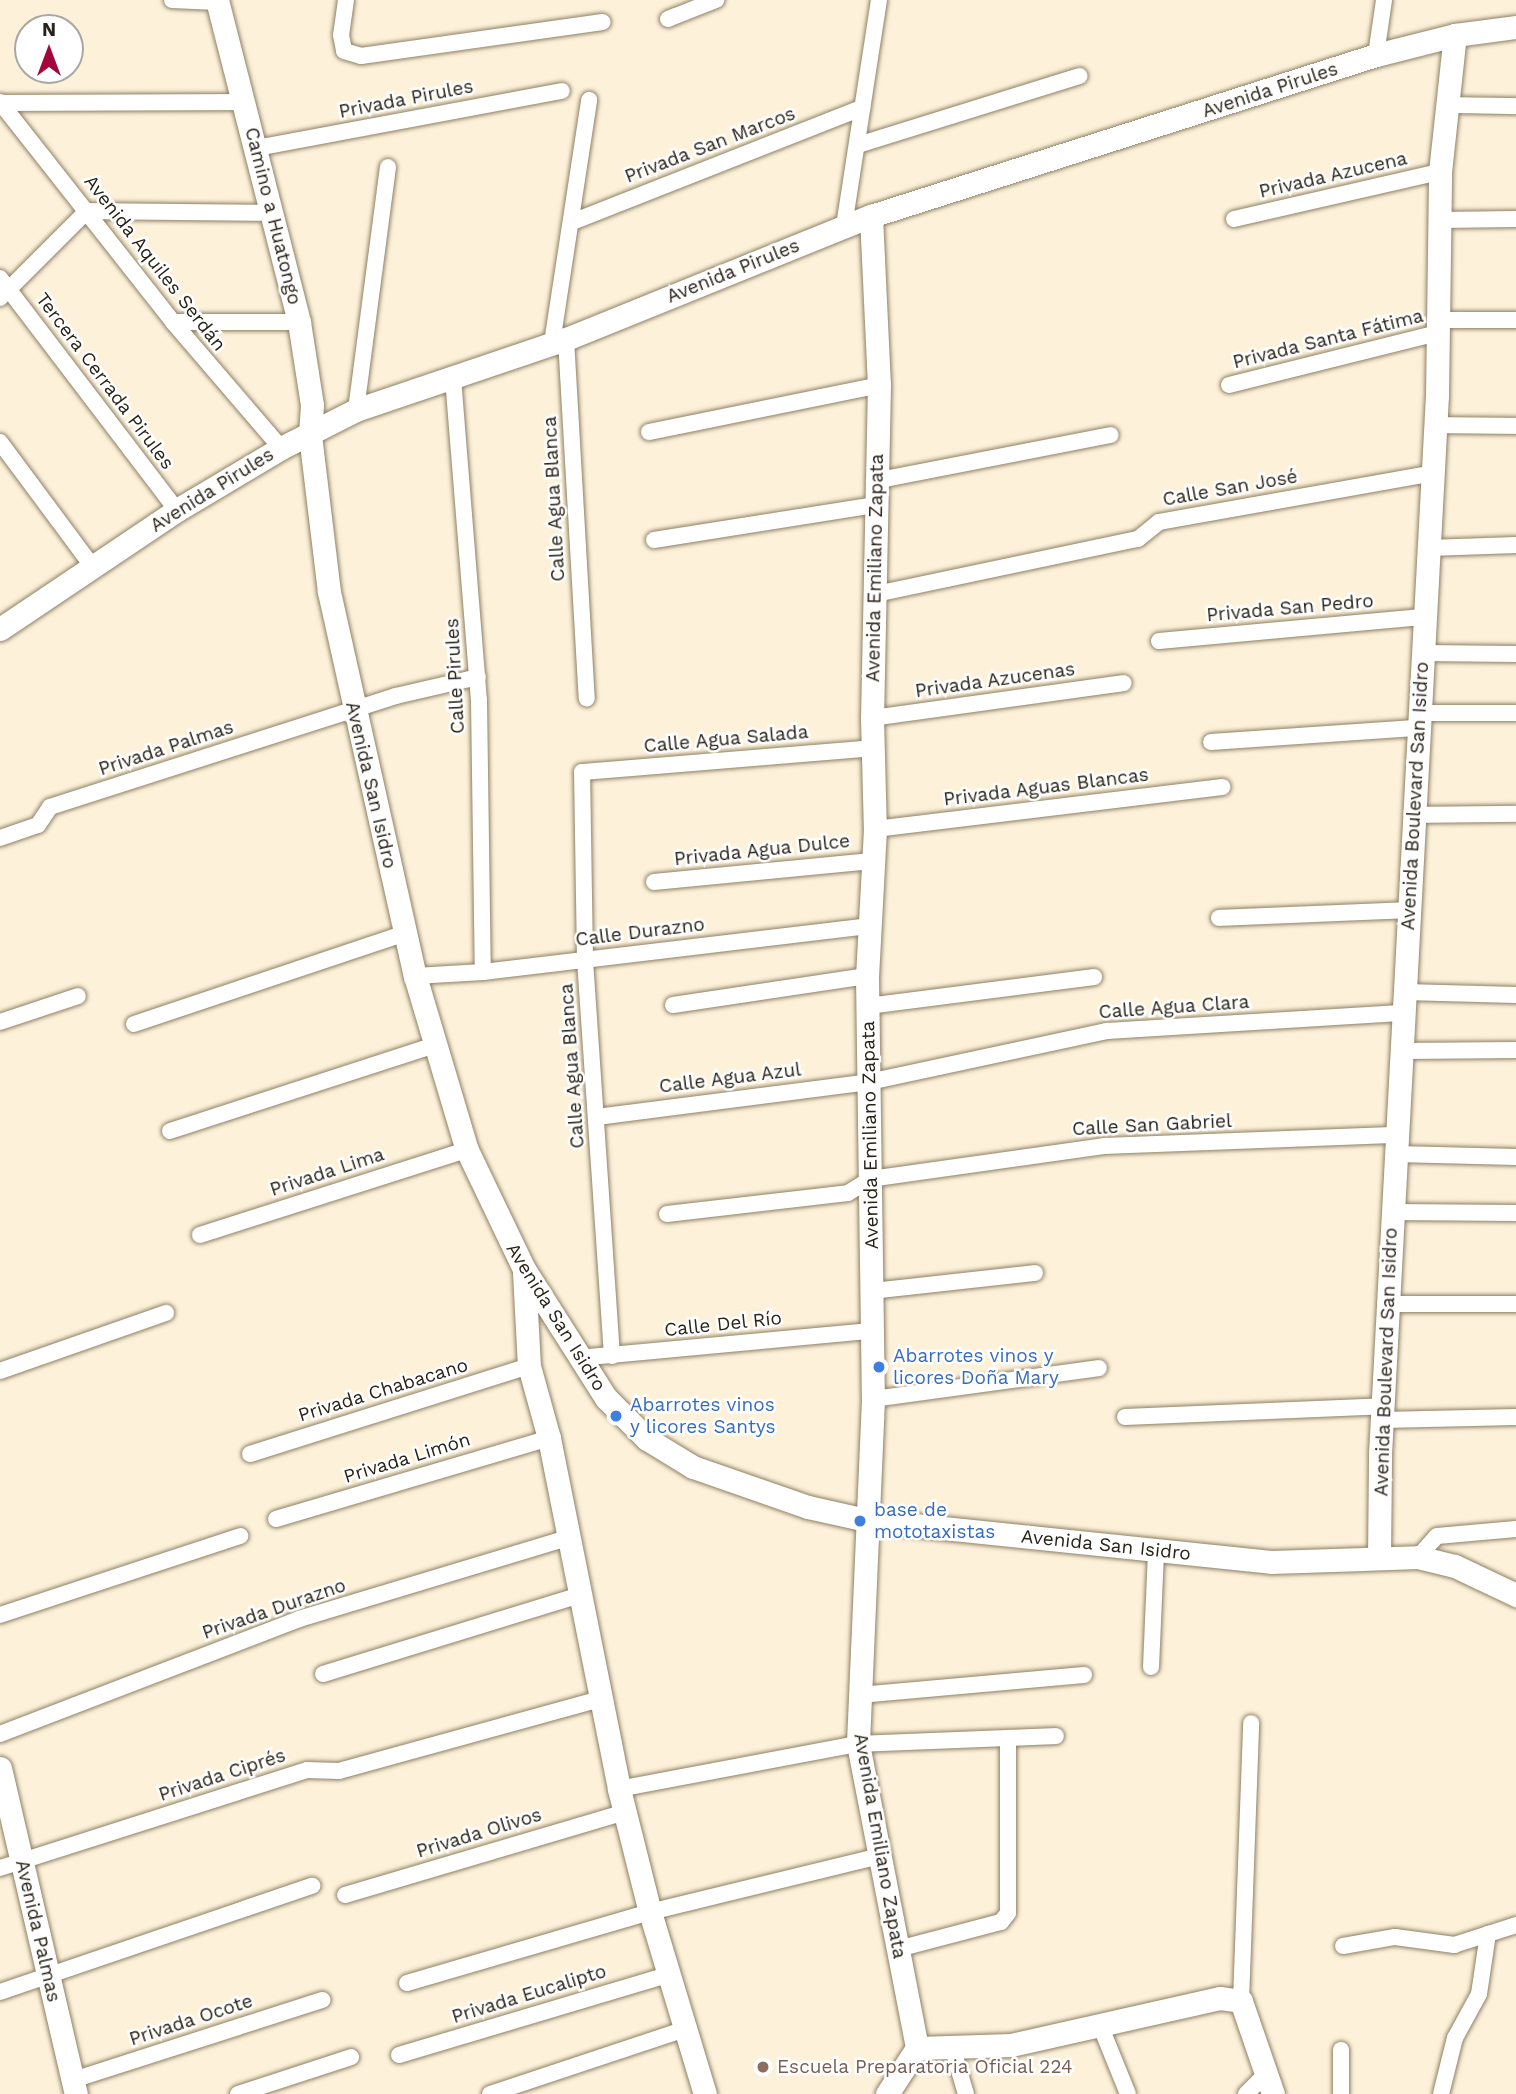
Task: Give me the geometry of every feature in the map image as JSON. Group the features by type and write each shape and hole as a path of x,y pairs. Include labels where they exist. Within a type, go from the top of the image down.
{"main road":[{"name":"Camino a Huatongo","path":"217,1 257,148 299,322 312,405 310,435"},
{"name":"Avenida Pirules","path":"0,629 177,510 281,447 356,410 559,341 871,216 1376,55 1455,35 1516,27"},
{"name":"Avenida Boulevard San Isidro","path":"1379,1557 1382,1413 1433,473 1440,172 1455,35"},
{"name":"Avenida Emiliano Zapata","path":"871,216 879,386 874,481 876,594 872,718 875,829 867,976 873,1399 858,1745 917,2048"},
{"name":"Avenida San Isidro","path":"310,435 329,592 354,710 415,976 467,1150 524,1269 578,1358 606,1398 647,1439 693,1467 782,1499 866,1520 1271,1562 1418,1557 1455,1566 1516,1595"},
{"path":"524,1269 529,1366 550,1438 578,1596 619,1788 650,1912 671,1974 705,2094"},
{"name":"Avenida Palmas","path":"0,1768 11,1864 49,1978 75,2087"},
{"path":"887,2094 917,2048 1011,2045 1220,1998 1241,2001 1270,2084"}],"street":[{"path":"172,0 217,1"},
{"path":"346,0 341,35 344,51 361,56 603,22"},
{"path":"668,19 716,0"},
{"path":"844,226 879,0"},
{"path":"1376,55 1384,0"},
{"path":"858,145 1080,76"},
{"name":"Privada Pirules","path":"257,148 562,91"},
{"name":"Calle Agua Blanca","path":"587,698 559,341 589,100"},
{"path":"0,102 244,102"},
{"name":"Avenida Aquiles Serdán","path":"0,102 173,322 281,447"},
{"path":"1449,105 1516,106"},
{"name":"Privada San Marcos","path":"572,222 862,108"},
{"path":"356,410 388,167"},
{"name":"Privada Azucena","path":"1234,219 1440,172"},
{"path":"3,289 88,211 272,213"},
{"path":"1439,220 1516,219"},
{"name":"Tercera Cerrada Pirules","path":"3,289 177,510"},
{"name":"Privada Santa Fátima","path":"1229,385 1438,326 1516,320"},
{"path":"173,322 299,322"},
{"name":"Calle Pirules","path":"453,378 478,677 483,972"},
{"path":"649,432 879,386"},
{"path":"1435,425 1516,426"},
{"path":"874,481 1111,435"},
{"path":"0,442 93,567"},
{"name":"Calle San José","path":"876,594 1138,539 1159,522 1433,473"},
{"path":"654,540 874,505"},
{"path":"1429,548 1516,545"},
{"name":"Privada San Pedro","path":"1159,641 1425,617"},
{"path":"1423,653 1516,654"},
{"name":"Privada Palmas","path":"0,838 38,825 50,807 420,688 478,677"},
{"name":"Privada Azucenas","path":"872,718 1124,683"},
{"path":"1211,742 1420,720 1516,713"},
{"name":"Calle Agua Salada","path":"582,772 873,748"},
{"name":"Calle Agua Blanca","path":"582,772 585,960 612,1356"},
{"name":"Privada Aguas Blancas","path":"875,829 1222,787"},
{"path":"1413,815 1516,814"},
{"name":"Privada Agua Dulce","path":"654,882 874,860"},
{"path":"1219,918 1409,910"},
{"name":"Calle Durazno","path":"415,976 483,972 870,926"},
{"path":"134,1024 406,933"},
{"path":"673,1004 867,976"},
{"path":"868,1006 1094,977"},
{"name":"Calle Agua Clara","path":"869,1082 1107,1031 1404,1002 1516,995"},
{"path":"0,1022 78,996"},
{"path":"170,1131 435,1045"},
{"path":"1402,1051 1516,1050"},
{"name":"Calle Agua Azul","path":"597,1117 869,1082"},
{"name":"Calle San Gabriel","path":"667,1214 848,1193 870,1179 1105,1146 1396,1145 1516,1157"},
{"name":"Privada Lima","path":"200,1235 467,1150"},
{"path":"1393,1212 1516,1213"},
{"path":"872,1292 1035,1273"},
{"path":"1388,1304 1516,1304"},
{"path":"0,1371 166,1313"},
{"name":"Calle Del Río","path":"578,1358 872,1331"},
{"name":"Privada Chabacano","path":"250,1454 529,1366"},
{"path":"873,1399 1099,1368"},
{"path":"1125,1417 1382,1413 1516,1417"},
{"name":"Privada Limón","path":"276,1519 550,1438"},
{"path":"1418,1557 1437,1536 1516,1529"},
{"path":"0,1615 240,1535"},
{"name":"Privada Durazno","path":"0,1734 299,1619 567,1538"},
{"path":"1151,1667 1156,1551"},
{"path":"323,1674 578,1596"},
{"path":"859,1695 1084,1675"},
{"name":"Privada Ciprés","path":"11,1864 307,1770 339,1771 600,1699"},
{"path":"1241,2001 1251,1723"},
{"path":"619,1788 858,1745 1056,1736"},
{"path":"898,1950 1001,1922 1008,1913 1008,1738"},
{"name":"Privada Olivos","path":"345,1895 625,1812"},
{"path":"407,1983 650,1912 880,1856"},
{"path":"0,1992 49,1978 312,1886"},
{"path":"1343,1946 1395,1937 1454,1945 1516,1925"},
{"path":"1441,2094 1455,2038 1479,1994 1488,1934"},
{"name":"Privada Eucalipto","path":"399,2055 671,1974"},
{"name":"Privada Ocote","path":"75,2087 322,2000"},
{"path":"1100,2025 1128,2094"},
{"path":"491,2094 685,2029"},
{"path":"952,2047 966,2094"},
{"path":"1341,2050 1341,2094"},
{"path":"238,2094 351,2057"},
{"path":"1246,2094 1270,2084"}],"place":[{"name":"Abarrotes vinos y licores Doña Mary","path":"879,1367"},
{"name":"Abarrotes vinos y licores Santys","path":"616,1416"},
{"name":"base de mototaxistas","path":"860,1521"},
{"name":"Escuela Preparatoria Oficial 224","path":"763,2067"}]}
